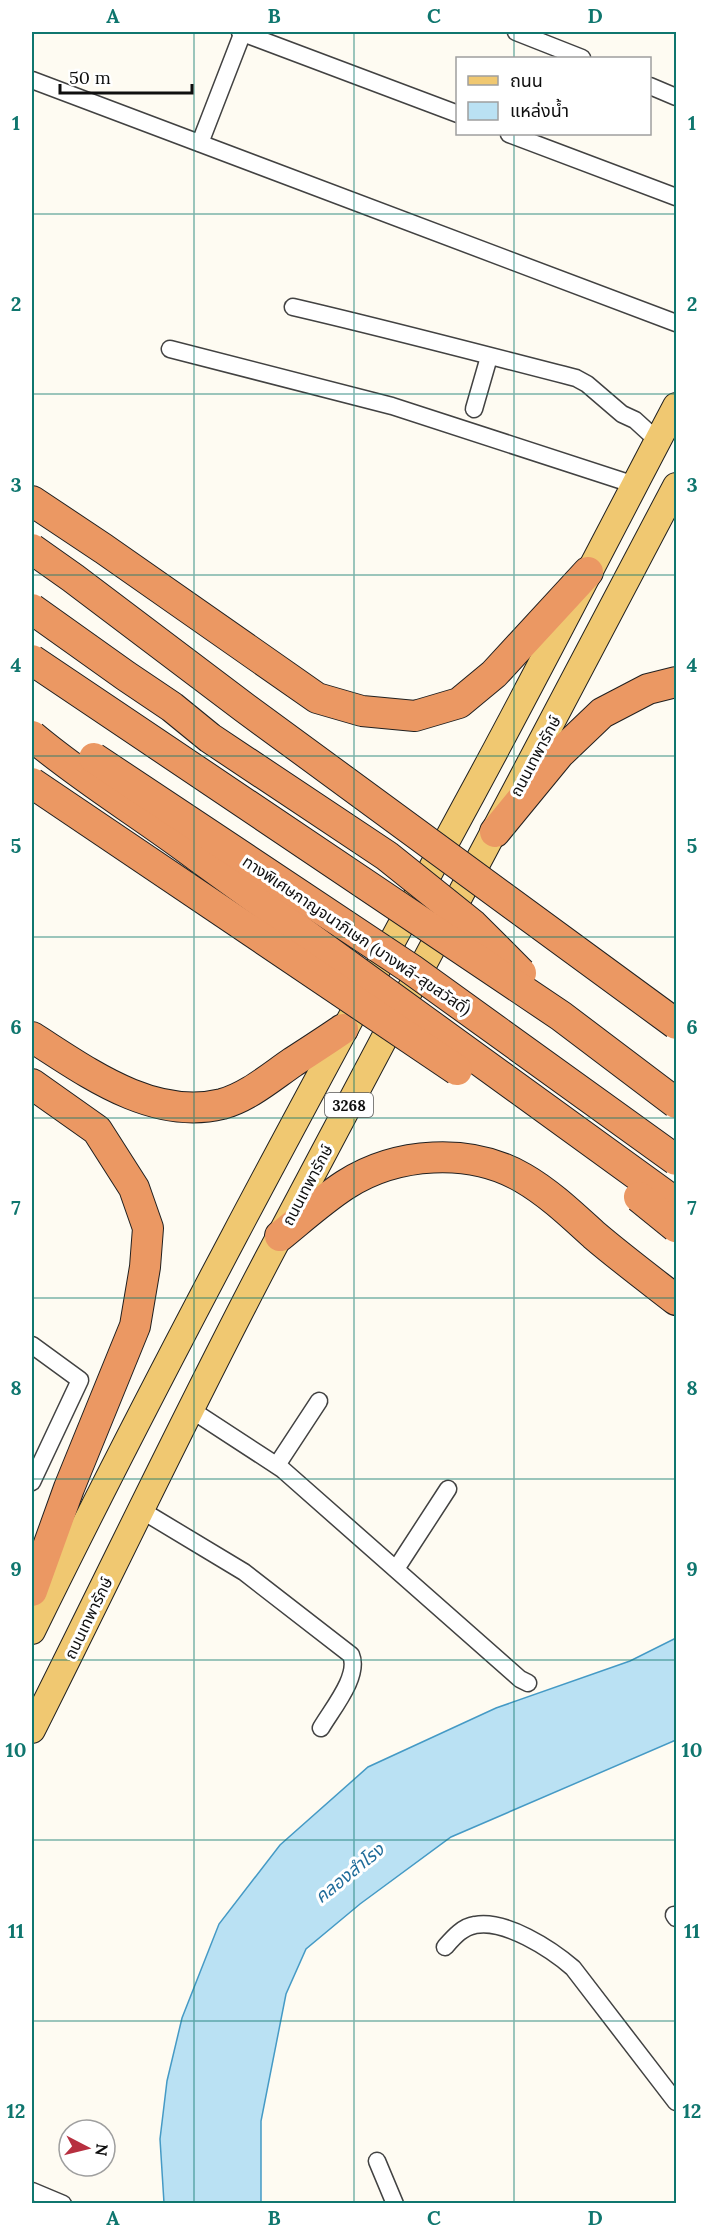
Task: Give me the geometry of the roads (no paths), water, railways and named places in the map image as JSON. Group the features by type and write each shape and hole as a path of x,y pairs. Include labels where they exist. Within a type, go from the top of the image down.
{"highway":[{"path":"32,501 317,698 362,711 415,716 459,703 494,674 588,572"},
{"path":"32,549 676,1024"},
{"path":"32,609 172,707 210,738 387,856 473,926 561,1016"},
{"path":"32,660 561,1016 676,1103"},
{"path":"495,832 559,754 602,713 648,689 676,682"},
{"name":"ทางพิเศษกาญจนาภิเษก (บางพลี-สุขสวัสดิ์)","path":"32,716 411,969 676,1160"},
{"path":"32,736 54,755 160,829 676,1203"},
{"path":"32,783 433,1054 638,1197 676,1227"},
{"path":"32,1037 99,1080 140,1098 180,1108 222,1104 253,1090 343,1029"},
{"path":"32,1084 97,1130 134,1188 148,1228 145,1267 135,1326 65,1498 32,1591"},
{"path":"280,1236 346,1185 384,1166 427,1157 459,1157 496,1166 523,1177 676,1300"}],"main road":[{"name":"3268","path":"32,1631 85,1524 343,1029 474,791 676,406"},
{"name":"ถนนเทพารักษ์","path":"32,1730 190,1409 676,486"}],"street":[{"path":"200,143 242,32 456,113"},
{"path":"516,32 579,57"},
{"path":"32,80 676,323"},
{"path":"651,86 676,97"},
{"path":"511,135 676,197"},
{"path":"293,307 421,337 489,357 576,378 602,395 622,414 635,420 658,441"},
{"path":"170,348 392,406 635,484"},
{"path":"474,409 489,357"},
{"path":"32,1345 80,1380 32,1482"},
{"path":"278,1465 319,1401"},
{"path":"190,1409 278,1465 520,1679 528,1683"},
{"path":"396,1569 448,1489"},
{"path":"141,1510 244,1572 351,1655 354,1662 353,1675 321,1728"},
{"path":"445,1947 458,1933 475,1925 518,1932 554,1952 573,1968 676,2102"},
{"path":"377,2161 395,2204"},
{"path":"32,2191 63,2204"}],"water":[{"name":"คลองสำโรง","path":"676,1638 676,1740 451,1837 360,1904 306,1949 286,1994 261,2121 261,2203 164,2203 160,2139 167,2081 182,2018 219,1924 280,1845 368,1767 496,1708 630,1661"}]}
